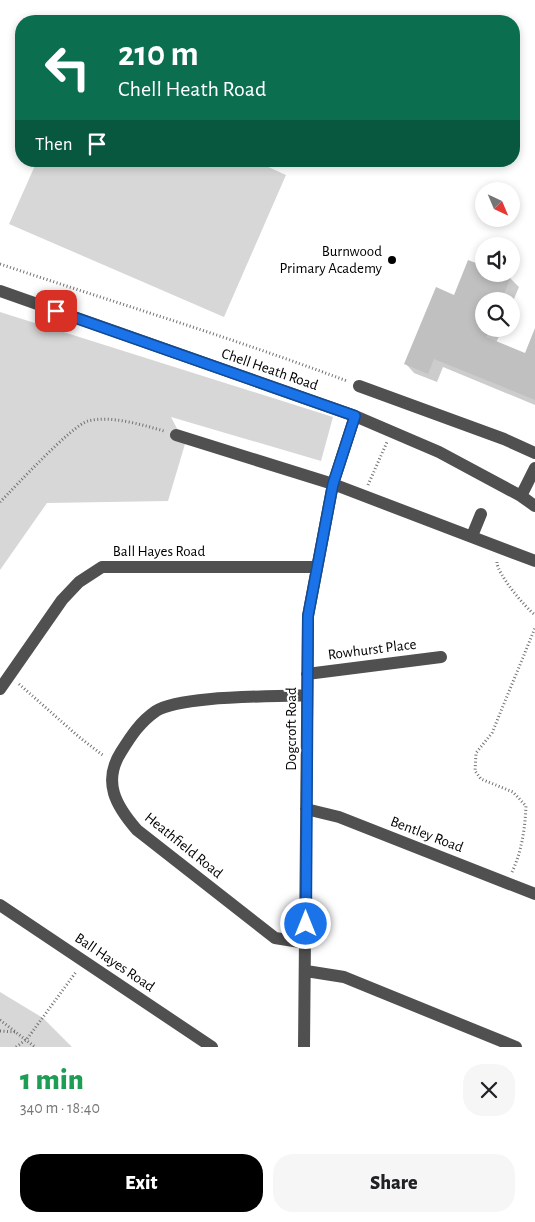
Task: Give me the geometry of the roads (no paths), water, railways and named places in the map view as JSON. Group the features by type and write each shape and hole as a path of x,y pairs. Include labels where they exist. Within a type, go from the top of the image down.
{"street":[{"name":"Chell Heath Road","path":"0,291 355,416 439,452 521,496 535,506"},
{"path":"359,386 504,439 535,453"},
{"name":"Dogcroft Road","path":"304,1047 308,616 333,484 355,416"},
{"path":"176,435 333,484 535,561"},
{"path":"521,496 535,468"},
{"path":"472,536 481,514"},
{"name":"Ball Hayes Road","path":"0,689 62,600 79,582 102,568 317,567"},
{"name":"Rowhurst Place","path":"307,674 441,657"},
{"name":"Heathfield Road","path":"306,943 275,938 136,830 120,810 113,796 114,763 139,725 157,710 180,702 307,695"},
{"name":"Bentley Road","path":"306,809 339,817 535,894"},
{"name":"Ball Hayes Road","path":"0,905 212,1047"},
{"path":"306,971 344,978 516,1047"}],"place":[{"name":"Burnwood Primary Academy","path":"392,260"}]}
